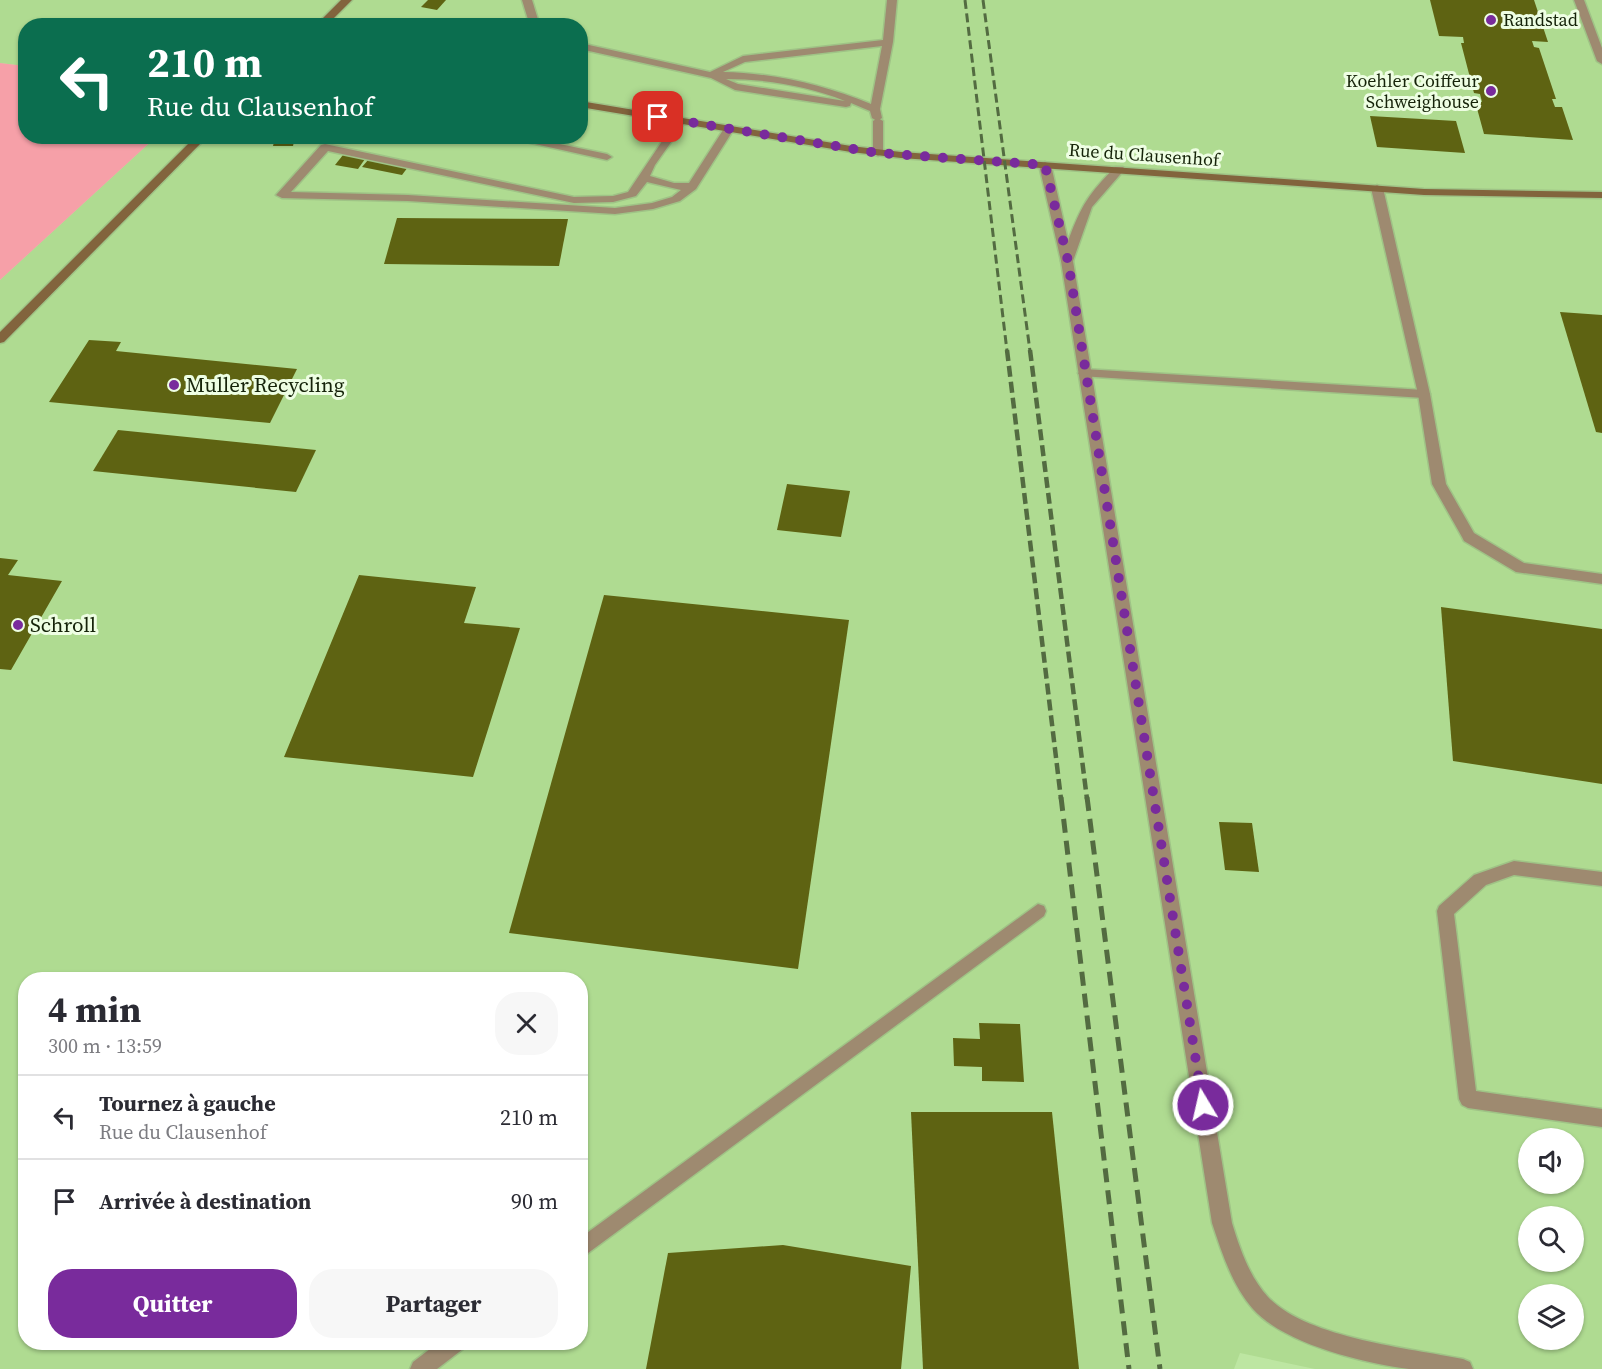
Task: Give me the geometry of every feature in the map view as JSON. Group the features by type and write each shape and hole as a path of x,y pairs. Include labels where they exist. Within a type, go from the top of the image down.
{"street":[{"path":"328,18 347,0"},
{"path":"527,0 533,18"},
{"path":"878,153 878,121 875,109 888,42 892,0"},
{"path":"1579,0 1602,61"},
{"path":"709,75 743,59 888,42"},
{"path":"588,48 709,75 735,87 875,109"},
{"name":"Rue du Clausenhof","path":"588,105 878,153 1424,192 1602,195"},
{"path":"681,122 632,194 613,199 574,200 325,147 282,195 408,198 615,211 653,206 676,199 692,187 729,129"},
{"path":"0,339 195,144"},
{"path":"543,144 607,157"},
{"path":"1045,165 1068,261 1084,373 1222,1223 1233,1258 1248,1286 1269,1311 1294,1328 1334,1341 1463,1369"},
{"path":"1068,261 1086,207 1119,169"},
{"path":"644,178 674,186 692,187"},
{"path":"1377,188 1424,394 1439,484 1469,537 1521,568 1602,579"},
{"path":"1084,373 1424,394"},
{"path":"1602,879 1514,868 1480,880 1444,911 1468,1099 1602,1118"},
{"path":"588,1244 1038,911"},
{"path":"420,1369 445,1350"}],"shaded area":[{"path":"0,0 1602,0 1602,1369 1315,1369 1240,1353 1234,1369 0,1369 0,280 148,144 588,144 588,18 18,18 18,65 0,63"},
{"path":"0,63 18,65 18,144 148,144 0,280"}],"building":[{"path":"428,0 446,0 437,10 421,7"},
{"path":"1430,0 1534,0 1548,42 1532,41 1534,47 1539,48 1556,99 1552,99 1555,107 1562,107 1573,140 1484,134 1475,101 1482,102 1480,94 1474,93 1461,43 1464,43 1463,37 1439,36"},
{"path":"1370,116 1456,121 1465,153 1377,147"},
{"path":"274,144 293,144 293,146 273,146"},
{"path":"343,155 365,159 358,169 335,165"},
{"path":"368,160 408,167 402,175 362,167"},
{"path":"397,218 568,219 559,266 384,264"},
{"path":"1560,312 1602,315 1602,433 1596,432"},
{"name":"Muller Recycling","path":"89,340 121,342 116,351 297,369 270,423 49,402"},
{"path":"118,430 316,450 296,492 93,471"},
{"path":"787,484 850,491 841,537 777,530"},
{"name":"Schroll","path":"0,558 18,560 8,575 62,581 11,670 0,669"},
{"path":"359,575 476,587 464,623 520,628 473,777 284,757"},
{"path":"604,595 849,620 798,969 509,933"},
{"path":"1441,607 1602,629 1602,784 1453,761"},
{"path":"1219,822 1252,823 1259,872 1225,870"},
{"path":"979,1023 1020,1024 1024,1082 982,1081 982,1067 954,1066 953,1038 980,1039"},
{"path":"911,1112 1052,1112 1079,1369 923,1369"},
{"path":"783,1245 911,1266 901,1369 646,1369 668,1253"}],"railway":[{"path":"965,0 1007,351"},
{"path":"983,0 1030,351"},
{"path":"1007,350 1061,799"},
{"path":"1030,350 1087,799"},
{"path":"1061,797 1129,1369"},
{"path":"1087,797 1160,1369"}],"place":[{"name":"Randstad","path":"1491,20"},
{"name":"Koehler Coiffeur Schweighouse","path":"1491,91"},
{"name":"Muller Recycling","path":"174,385"},
{"name":"Schroll","path":"18,625"}],"route":[{"path":"658,117 878,153 1045,165 1068,261 1084,373 1203,1105"}]}
